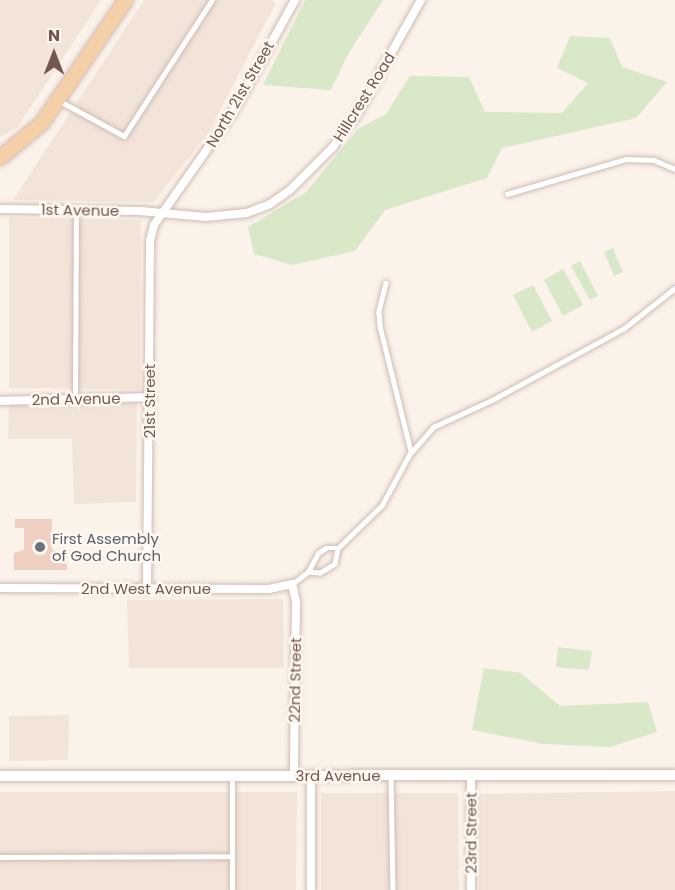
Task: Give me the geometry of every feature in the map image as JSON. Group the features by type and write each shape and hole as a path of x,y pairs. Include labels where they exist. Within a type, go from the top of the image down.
{"main road":[{"path":"0,158 24,142 60,101 126,0"}],"street":[{"name":"North 21st Street","path":"159,215 233,112 295,0"},
{"name":"Hillcrest Road","path":"159,215 206,217 247,213 290,190 333,147 357,114 421,0"},
{"name":"1st Avenue","path":"0,209 76,209 159,215"},
{"name":"21st Street","path":"147,589 151,397 150,241 159,215"},
{"name":"2nd Avenue","path":"0,401 151,397"},
{"name":"2nd West Avenue","path":"0,588 269,589 292,584"},
{"name":"22nd Street","path":"292,584 296,602 294,776"},
{"name":"3rd Avenue","path":"0,776 675,775"},
{"path":"311,776 311,890"},
{"name":"23rd Street","path":"471,776 471,890"}],"lane":[{"path":"60,101 124,136 212,0"},
{"path":"507,194 626,159 654,160 675,169"},
{"path":"75,399 76,209"},
{"path":"386,283 379,312 380,326 411,451"},
{"path":"308,572 320,573 335,564 338,548 382,505 411,451 432,427 492,400 623,329 675,288"},
{"path":"292,584 308,572 318,553 326,548 338,548"},
{"path":"232,776 232,890"},
{"path":"391,776 393,890"},
{"path":"0,857 231,856"}],"shaded area":[{"path":"0,0 101,0 17,128 0,137"},
{"path":"144,0 271,0 276,3 208,133 154,202 13,200"},
{"path":"9,218 141,220 140,389 9,388"},
{"path":"137,403 136,502 74,504 72,439 8,439 9,405"},
{"path":"283,599 284,668 129,668 127,600"},
{"path":"69,715 68,760 9,761 9,716"},
{"path":"675,791 675,890 479,890 477,794"},
{"path":"0,792 297,792 296,890 0,890"},
{"path":"321,793 458,793 459,890 321,890"}],"green space":[{"path":"305,0 383,0 347,56 331,90 263,85"},
{"path":"570,36 610,38 622,67 667,82 636,118 502,148 487,178 385,210 355,251 292,265 254,254 248,227 306,192 358,129 386,114 410,76 469,77 485,112 562,113 588,83 557,68"},
{"path":"613,248 623,272 614,276 604,252"},
{"path":"580,261 598,296 590,300 571,266"},
{"path":"563,269 583,305 563,316 544,280"},
{"path":"533,285 552,321 532,332 513,295"},
{"path":"558,647 592,651 589,670 556,667"},
{"path":"484,668 521,673 560,706 648,702 657,732 610,747 543,744 472,730"}],"building":[{"name":"First Assembly of God Church","path":"15,519 52,519 52,550 67,553 67,570 14,570 14,553 24,550 24,528 15,528"}],"place":[{"name":"First Assembly of God Church","path":"40,547"}]}
